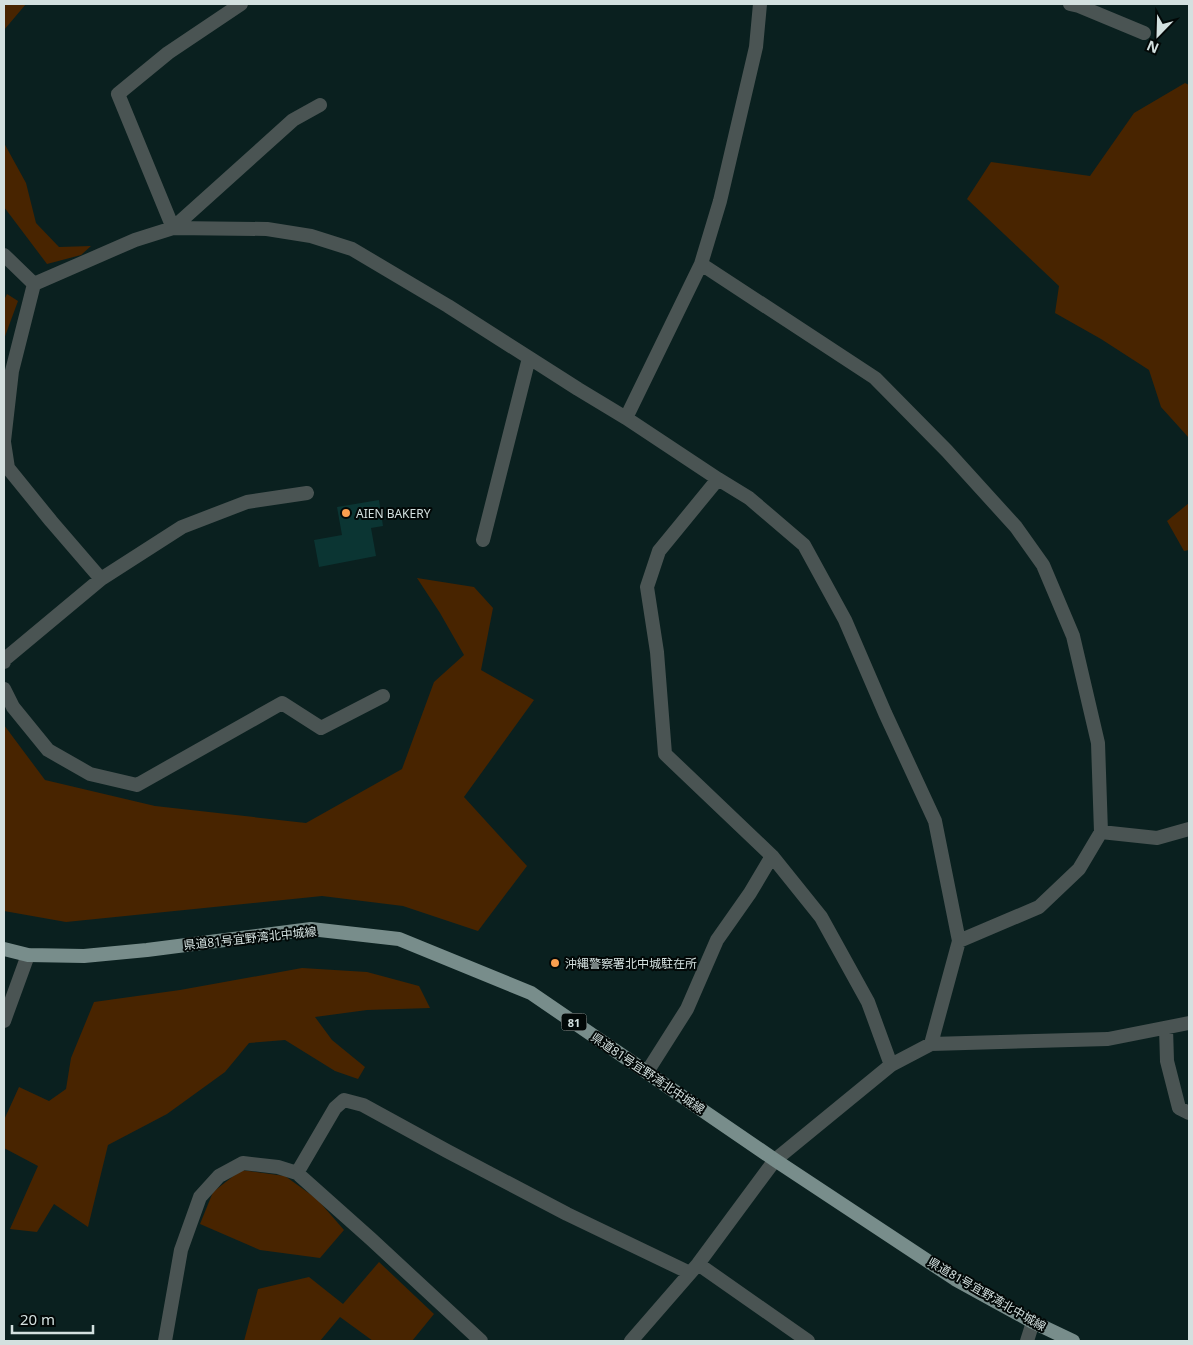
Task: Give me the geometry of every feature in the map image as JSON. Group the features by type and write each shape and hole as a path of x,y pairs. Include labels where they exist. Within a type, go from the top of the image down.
{"main road":[{"name":"県道81号宜野湾北中城線","path":"4,949 28,955 84,956 311,929 400,939 531,993 775,1160 955,1279 1033,1322 1073,1341"}],"street":[{"path":"173,228 118,94 168,53 241,4"},
{"path":"626,418 701,264 720,201 756,47 760,4"},
{"path":"1070,4 1144,33"},
{"path":"173,228 293,120 320,105"},
{"path":"34,284 135,240 173,228 267,229 311,236 352,249 448,306 749,498 804,545 845,620 885,713 936,821 959,941 931,1044"},
{"path":"4,257 34,284"},
{"path":"701,264 875,378 947,451 1016,526 1043,565 1073,636 1098,743 1101,832 1079,869 1039,907 959,941"},
{"path":"34,284 12,371 4,442 8,468 101,580"},
{"path":"483,540 529,358"},
{"path":"718,479 659,551 647,588 657,652 665,754 772,856 821,917 868,1002 890,1065"},
{"path":"4,662 101,580 182,527 247,502 307,493"},
{"path":"4,689 13,707 48,750 90,774 137,785 282,703 321,728 383,696"},
{"path":"1101,832 1157,838 1189,829"},
{"path":"647,1072 687,1009 717,940 750,893 772,856"},
{"path":"4,1021 28,955"},
{"path":"633,1341 694,1268 775,1160 890,1065 931,1044 1108,1039 1189,1024"},
{"path":"1166,1028 1167,1061 1179,1108 1189,1113"},
{"path":"297,1173 335,1108 344,1100 363,1105 568,1214 694,1268 808,1341"},
{"path":"166,1341 181,1250 200,1197 219,1176 243,1163 278,1167 297,1173 372,1239 481,1341"},
{"path":"1027,1341 1033,1322"}],"shaded area":[{"path":"4,4 26,4 4,30"},
{"path":"1185,83 1189,85 1189,438 1161,407 1149,370 1101,339 1055,313 1059,286 967,199 991,162 1090,176 1134,113"},
{"path":"4,143 26,183 36,223 59,247 91,246 81,255 47,264 4,207"},
{"path":"7,294 18,301 4,339 4,300"},
{"path":"1189,503 1189,550 1184,551 1167,521"},
{"path":"417,578 474,587 493,608 481,670 534,700 464,797 527,866 478,931 403,906 322,896 66,922 4,911 4,725 45,780 155,806 306,823 402,769 434,682 464,655"},
{"path":"302,968 367,972 419,986 430,1008 367,1010 315,1017 332,1040 365,1067 358,1079 335,1071 285,1040 249,1043 225,1072 167,1114 108,1145 88,1227 54,1204 37,1232 10,1229 38,1166 4,1148 4,1120 19,1087 49,1101 66,1089 71,1058 94,1002 180,990"},
{"path":"241,1170 285,1176 317,1199 344,1230 320,1258 260,1250 200,1224 213,1192"},
{"path":"379,1262 434,1314 412,1341 373,1341 340,1317 320,1341 244,1341 258,1289 309,1277 343,1304"}],"building":[{"path":"379,500 383,526 371,528 376,556 319,567 314,540 342,535 337,507"}],"place":[{"name":"AIEN BAKERY","path":"346,513"},
{"name":"沖縄警察署北中城駐在所","path":"555,963"}]}
